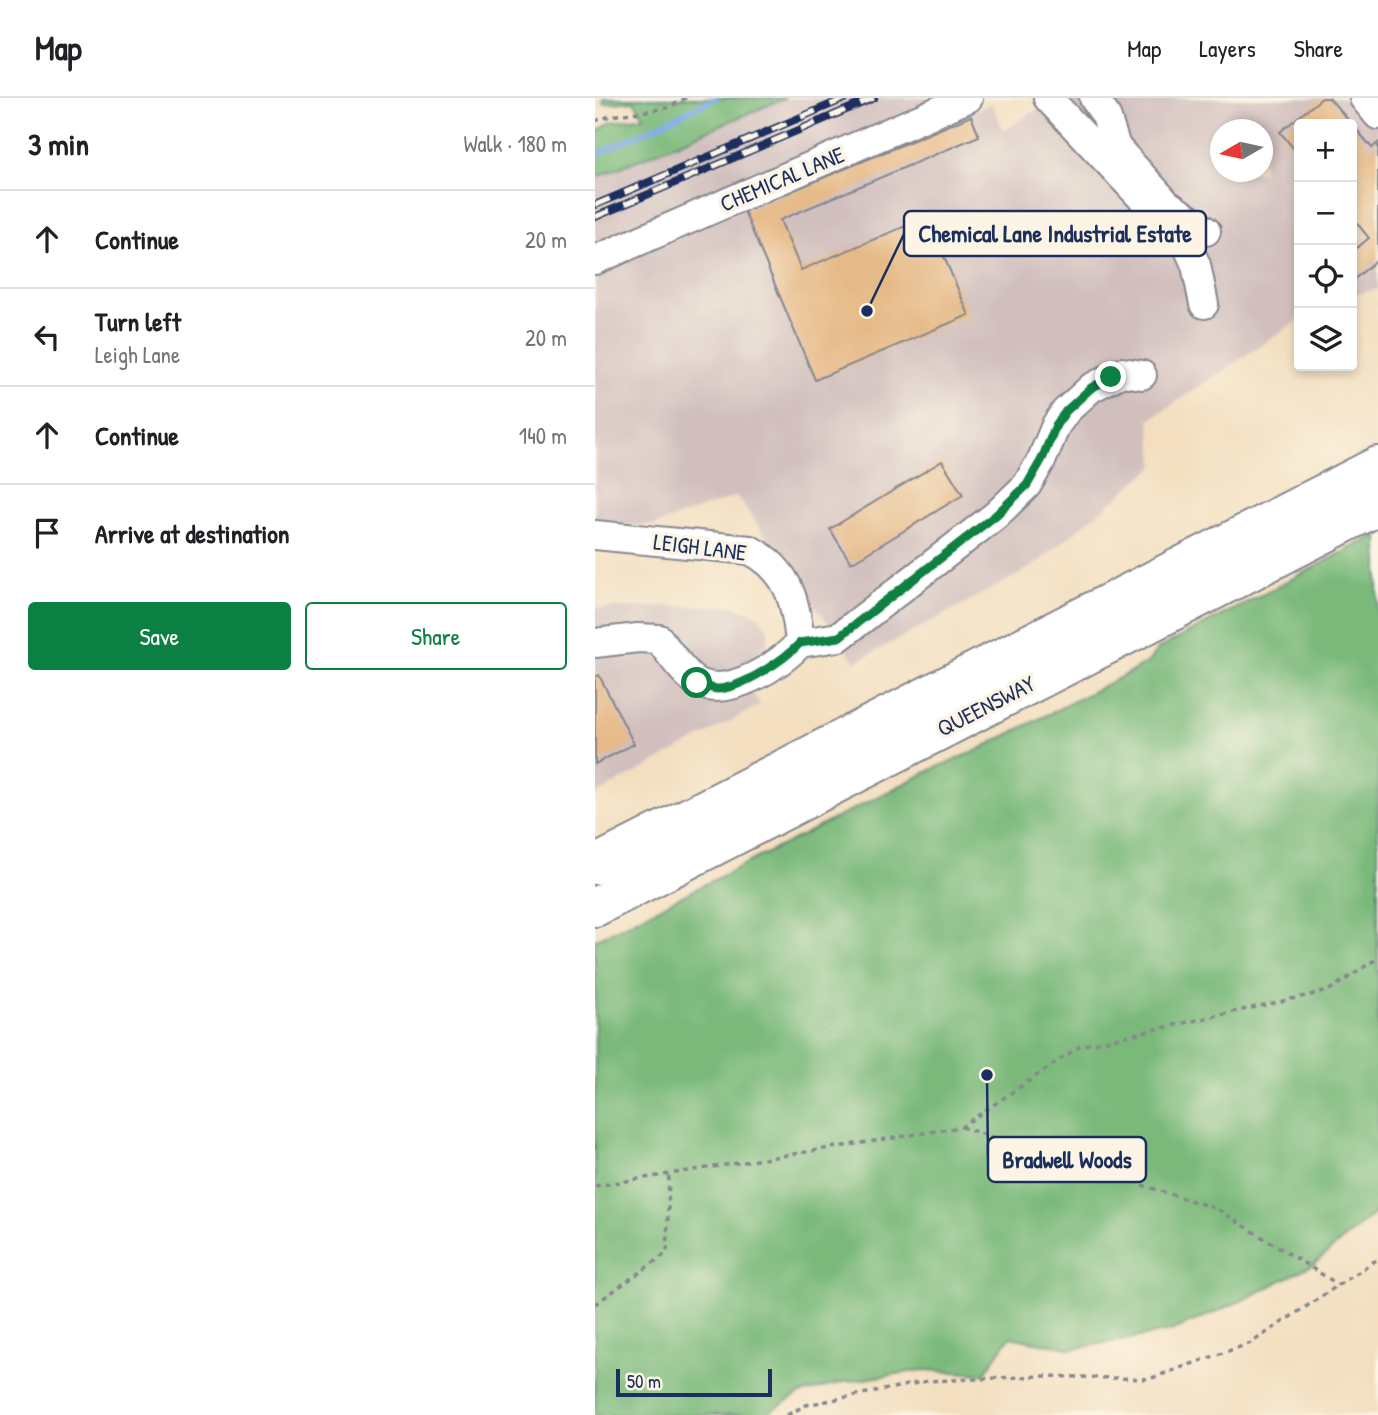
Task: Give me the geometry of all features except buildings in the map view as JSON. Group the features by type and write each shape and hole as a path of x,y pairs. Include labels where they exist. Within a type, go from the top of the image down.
{"highway":[{"name":"QUEENSWAY","path":"595,865 1378,466"},
{"name":"QUEENSWAY","path":"595,907 1378,506"}],"street":[{"name":"CHEMICAL LANE","path":"595,260 968,98"},
{"path":"1048,98 1188,247 1196,265 1204,304"},
{"path":"1094,98 1106,117 1116,147 1167,204 1206,231"},
{"path":"1364,98 1378,115"},
{"path":"595,643 638,638 659,639 697,683 718,689 743,682 789,654 800,643 839,637 996,515 1027,485 1042,459 1056,425 1066,411 1091,388 1122,372 1142,375"},
{"name":"LEIGH LANE","path":"595,535 750,550 767,559 782,576 793,597 800,643"}],"path":[{"path":"595,121 610,116 668,108 686,98"},
{"path":"595,1186 961,1127 1080,1046 1328,991 1378,958"},
{"path":"961,1127 1217,1209 1339,1285"},
{"path":"595,1304 667,1253 669,1174"},
{"path":"787,1415 806,1405 928,1381 1044,1376 1149,1380 1251,1343 1378,1259"}],"shaded area":[{"path":"785,98 945,98 595,246 595,178"},
{"path":"1076,98 1378,98 1378,289 1357,294 1357,119 1294,119 1294,323 1149,420 1155,466 1032,567 856,662 737,496 655,525 595,526 595,272 991,103 1004,131 1045,104"},
{"path":"731,605 757,615 768,629 768,641 756,655 736,669 760,705 595,795 595,608"}],"green space":[{"path":"603,98 785,98 595,178 595,133 611,122 644,117 634,101 603,104"},
{"path":"1378,534 1378,1210 1314,1264 1243,1300 1171,1331 1072,1349 1010,1337 984,1374 923,1370 844,1382 800,1394 763,1415 595,1415 595,940 1127,674 1147,663 1159,648"}],"waterway":[{"path":"595,155 716,98"}],"railway":[{"path":"595,205 846,98"},
{"path":"595,217 874,98"}],"place":[{"name":"Chemical Lane Industrial Estate","path":"867,311"},
{"name":"Bradwell Woods","path":"987,1075"}],"route":[{"path":"697,683 718,689 743,682 789,654 800,643 839,637 996,515 1027,485 1042,459 1056,425 1066,411 1091,388 1111,377"}]}
